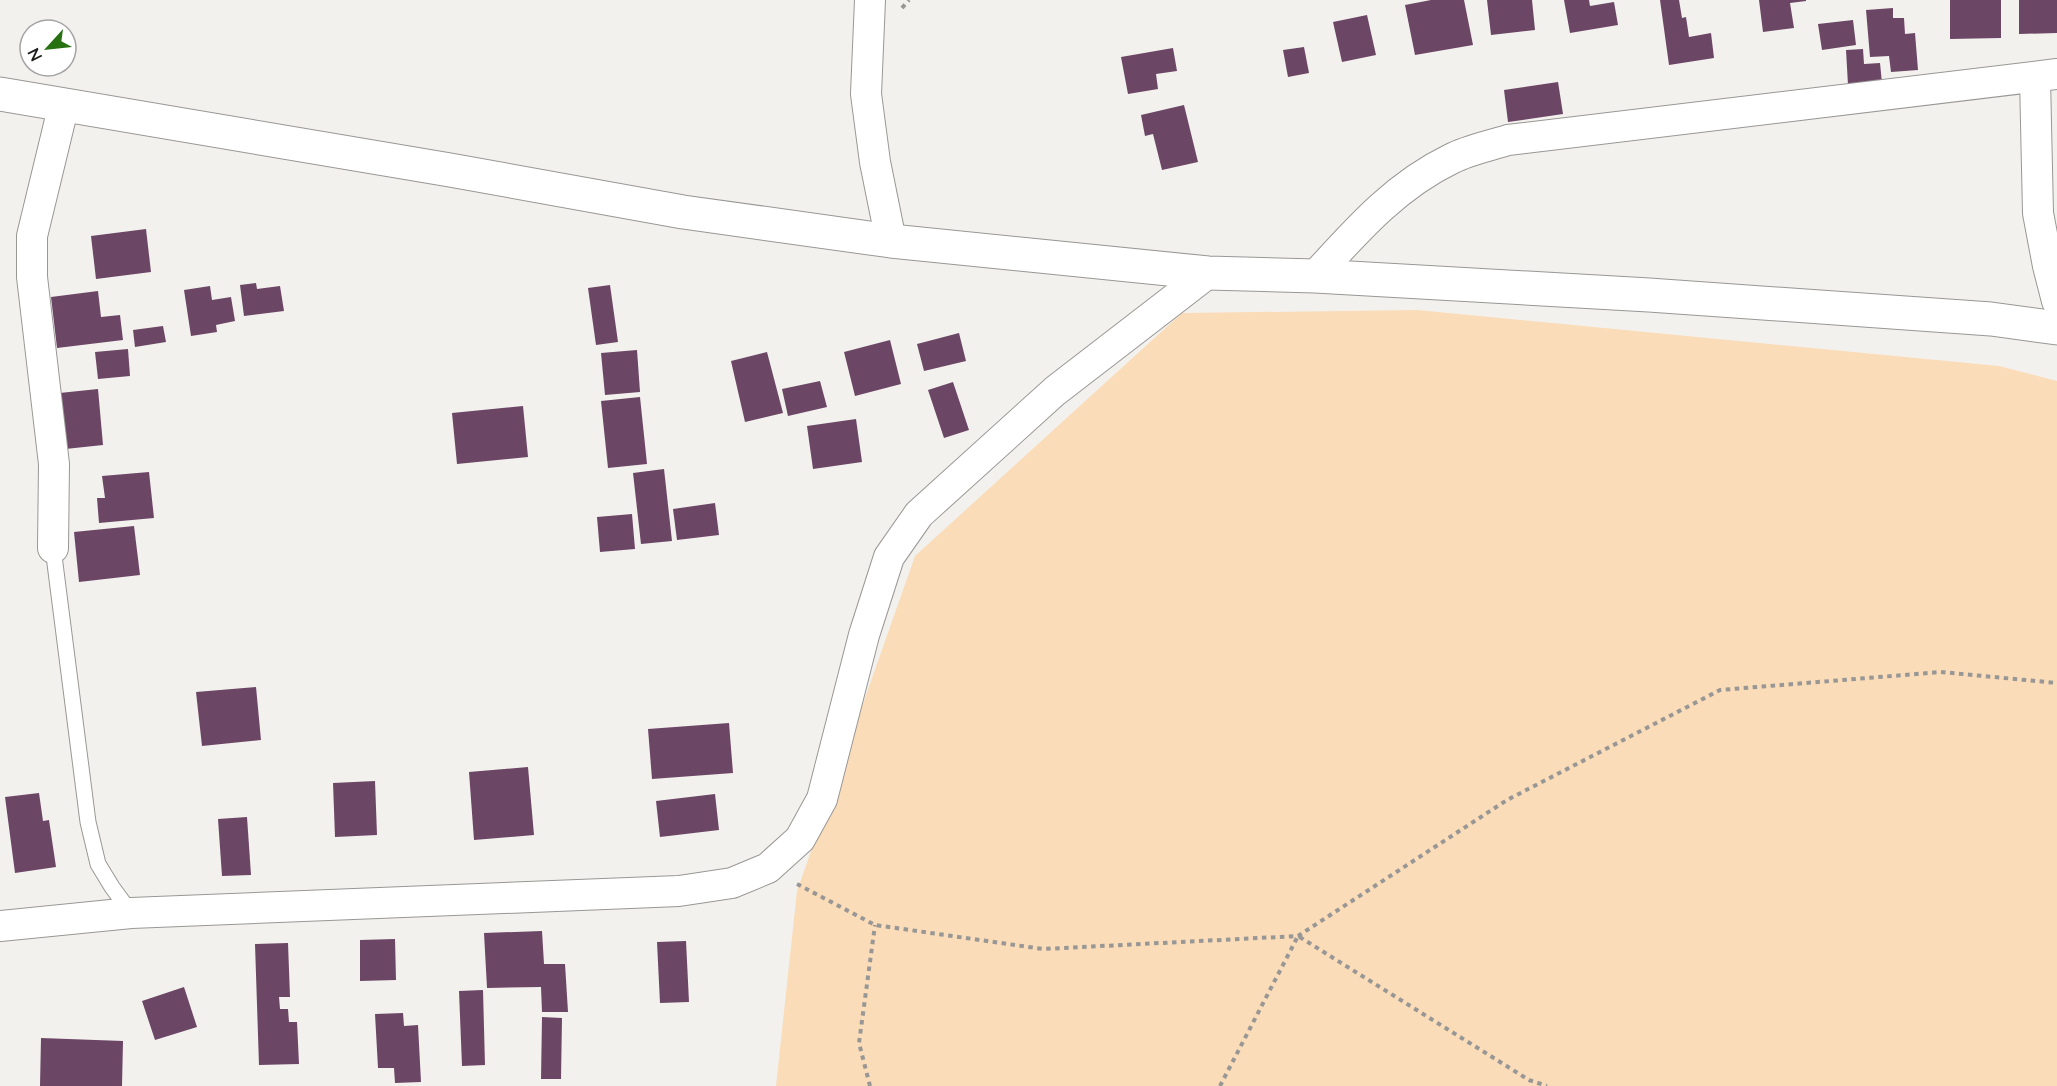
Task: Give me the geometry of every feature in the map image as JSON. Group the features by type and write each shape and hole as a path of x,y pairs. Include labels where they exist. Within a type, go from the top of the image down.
{"street":[{"path":"870,0 866,94 875,162 891,241"},
{"path":"1315,276 1374,213 1414,180 1452,158 1508,140 2046,76 2038,213 2057,301"},
{"path":"0,94 683,212 891,241 1208,273 1315,276 1649,295 1991,320 2057,328"},
{"path":"53,548 54,464 32,277 32,236 64,104"},
{"path":"0,926 132,913 679,891 732,883 768,868 800,839 822,799 864,635 889,557 919,514 1055,391 1208,273"}],"lane":[{"path":"53,548 88,822 98,864 132,913"}],"path":[{"path":"1220,1086 1298,936 1508,800 1720,690 1941,672 2057,683"},
{"path":"768,868 875,925 1043,950 1298,936 1529,1080 1547,1086"},
{"path":"870,1086 859,1043 875,925"}],"shaded area":[{"path":"1417,310 1999,366 2057,381 2057,1086 776,1086 797,891 915,556 1182,313"}],"building":[{"path":"1431,0 1464,0 1473,45 1415,55 1405,5"},
{"path":"1487,0 1532,0 1535,30 1491,35"},
{"path":"1564,0 1589,0 1590,6 1614,2 1618,25 1570,33"},
{"path":"1660,0 1679,0 1682,18 1686,17 1689,37 1711,33 1714,58 1669,65"},
{"path":"1759,0 1806,1 1790,3 1794,28 1763,32"},
{"path":"1950,0 2001,0 2001,38 1950,39"},
{"path":"2019,0 2057,0 2057,33 2019,34"},
{"path":"1893,8 1893,18 1904,18 1905,34 1915,33 1918,70 1891,72 1889,56 1870,57 1866,10"},
{"path":"1367,15 1376,55 1342,62 1333,22"},
{"path":"1853,20 1856,45 1822,50 1818,24"},
{"path":"1304,47 1309,73 1288,77 1283,50"},
{"path":"1173,48 1177,71 1156,74 1158,89 1128,94 1121,57"},
{"path":"1863,49 1864,64 1880,63 1882,83 1848,85 1846,50"},
{"path":"1558,82 1563,114 1508,122 1504,90"},
{"path":"1184,105 1198,162 1162,170 1153,134 1145,136 1141,115"},
{"path":"146,229 151,272 96,279 91,236"},
{"path":"256,283 257,289 280,286 284,311 244,316 240,285"},
{"path":"610,285 618,342 596,345 588,288"},
{"path":"210,286 212,300 231,297 235,321 216,325 217,332 191,336 184,290"},
{"path":"98,291 101,317 120,315 123,340 57,348 51,297"},
{"path":"163,326 166,342 135,347 133,330"},
{"path":"959,333 966,361 924,371 917,344"},
{"path":"890,340 901,384 855,396 844,352"},
{"path":"128,349 130,376 98,379 95,352"},
{"path":"637,350 640,392 605,395 601,353"},
{"path":"767,352 783,413 745,422 731,361"},
{"path":"820,381 827,407 788,416 782,389"},
{"path":"953,382 969,430 944,438 928,390"},
{"path":"98,389 103,445 56,450 50,394"},
{"path":"640,397 647,464 608,468 601,401"},
{"path":"523,406 528,457 457,464 452,413"},
{"path":"856,419 862,462 813,469 807,426"},
{"path":"664,469 672,541 641,544 633,473"},
{"path":"149,472 154,518 99,523 97,498 105,498 102,476"},
{"path":"715,503 719,535 677,540 673,509"},
{"path":"632,514 635,549 600,552 597,517"},
{"path":"134,526 140,575 79,582 74,532"},
{"path":"256,687 261,740 202,746 196,692"},
{"path":"729,723 733,773 652,779 648,729"},
{"path":"528,767 534,835 474,840 469,772"},
{"path":"375,781 377,835 335,837 333,783"},
{"path":"39,793 43,821 49,820 56,867 15,873 5,797"},
{"path":"715,794 719,830 660,837 656,801"},
{"path":"247,817 251,875 222,876 218,819"},
{"path":"542,931 544,964 565,964 568,1012 542,1012 541,987 487,988 484,933"},
{"path":"395,939 396,980 360,981 360,940"},
{"path":"686,941 689,1002 660,1003 657,942"},
{"path":"288,943 290,997 279,997 280,1009 288,1009 289,1022 297,1022 299,1064 259,1065 255,944"},
{"path":"184,987 197,1027 155,1040 142,1001"},
{"path":"483,990 485,1065 462,1066 459,991"},
{"path":"403,1013 404,1026 418,1025 421,1082 395,1083 394,1068 378,1068 375,1014"},
{"path":"542,1017 562,1018 561,1079 541,1079"},
{"path":"41,1038 123,1041 122,1086 40,1086"}]}
